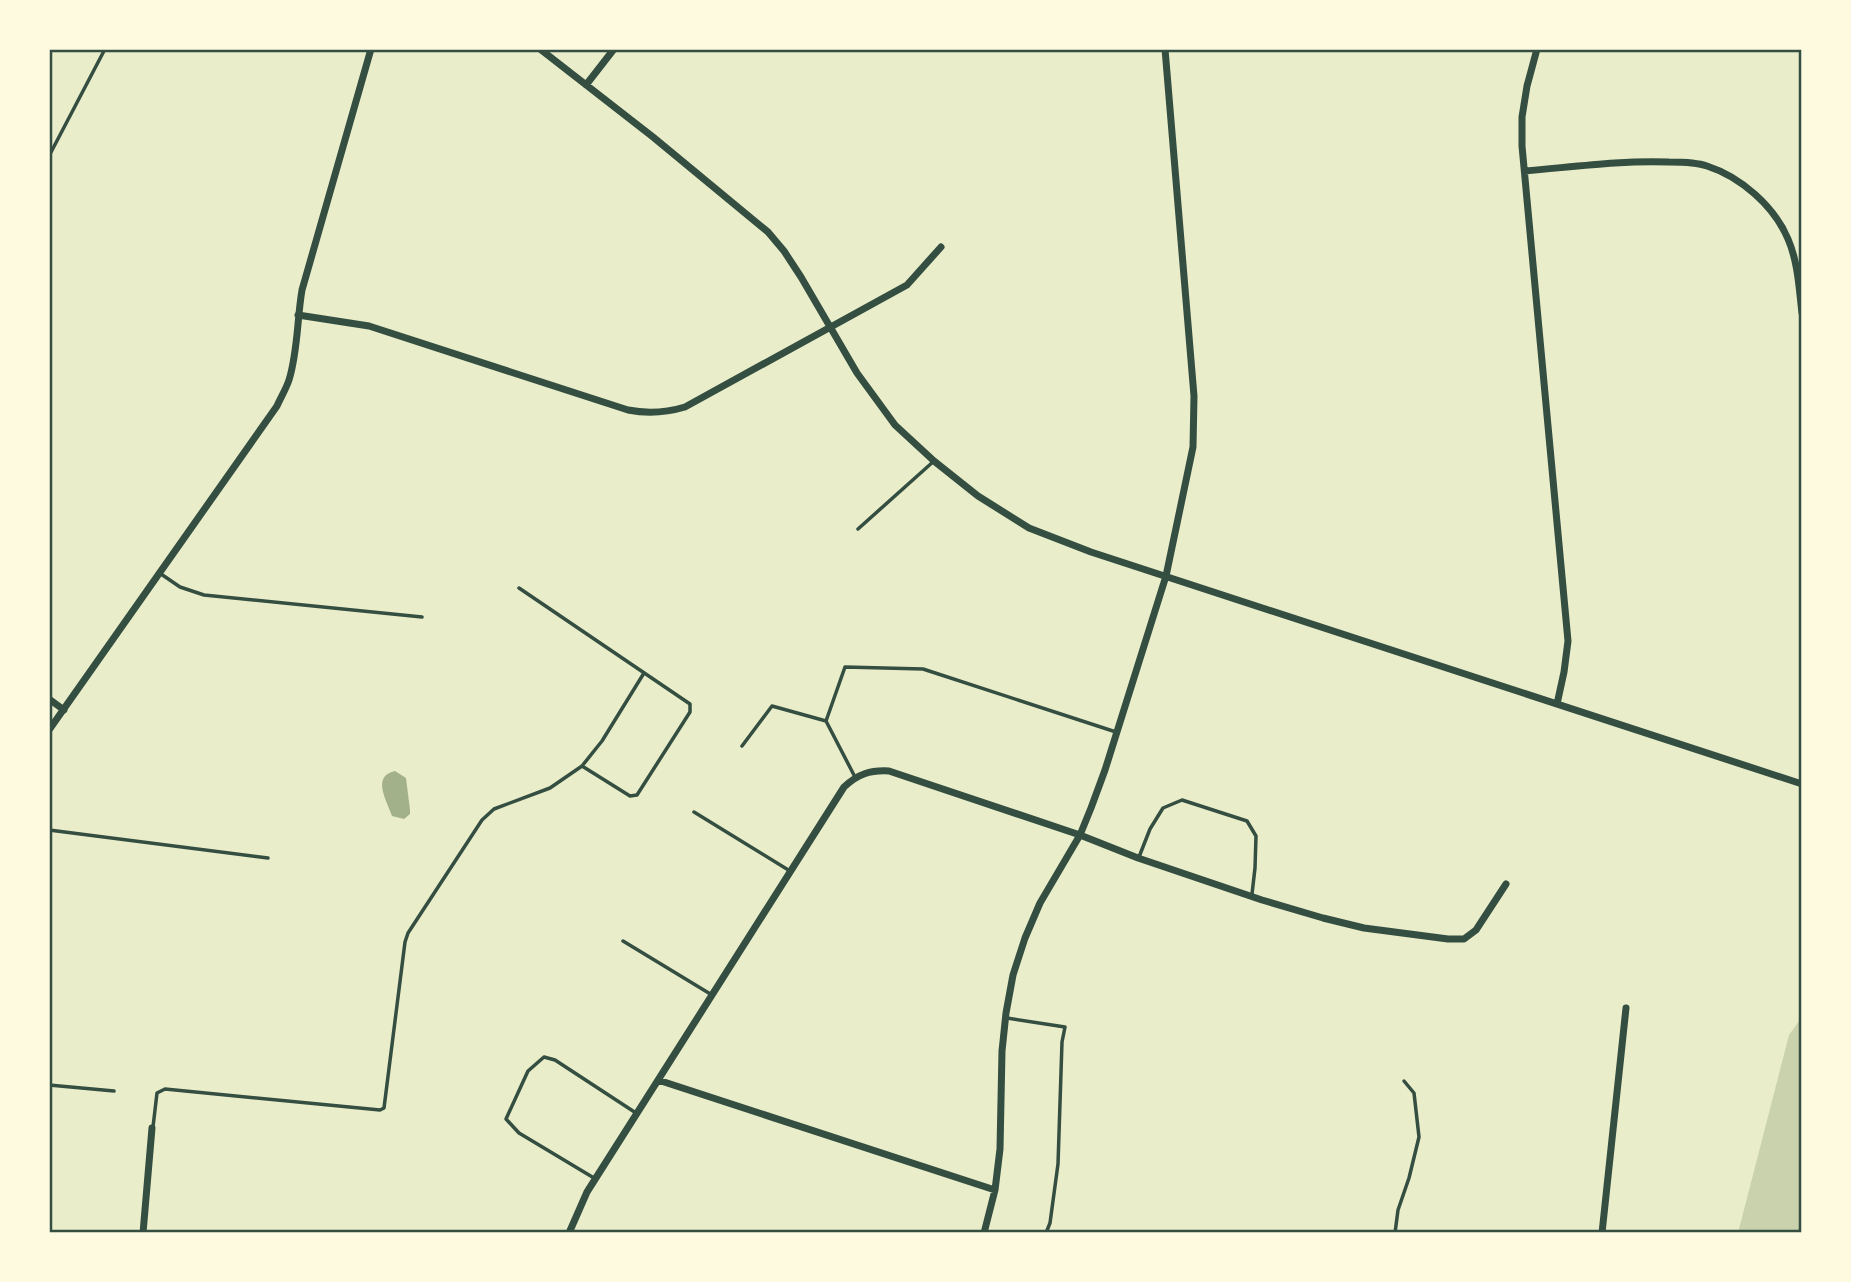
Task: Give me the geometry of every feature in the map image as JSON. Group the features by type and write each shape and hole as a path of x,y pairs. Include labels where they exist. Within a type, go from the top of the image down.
{"street":[{"path":"49,730 277,406 292,366 302,290 371,49"},
{"path":"540,49 686,163 768,232 784,251 857,373 895,425 978,496 1030,528 1091,552 1802,784"},
{"path":"586,85 614,49"},
{"path":"984,1233 995,1190 1000,1149 1002,1051 1013,975 1040,903 1080,835 1117,733 1166,576 1193,447 1194,396 1165,49"},
{"path":"1537,49 1522,117 1568,641 1557,704"},
{"path":"1525,172 1648,161 1705,165 1726,174 1747,188 1772,211 1788,240 1797,268 1802,313"},
{"path":"298,315 369,326 628,410 644,414 667,413 685,407 907,285 941,247"},
{"path":"49,699 64,710"},
{"path":"569,1233 587,1192 844,787 855,777 874,770 889,771 1080,835 1138,859 1251,896 1364,928 1464,939 1476,930 1506,884"},
{"path":"1602,1233 1626,1008"},
{"path":"658,1080 995,1190"},
{"path":"143,1233 152,1128"}],"lane":[{"path":"49,156 105,49"},
{"path":"858,529 934,461"},
{"path":"159,573 180,587 204,595 422,617"},
{"path":"519,588 690,705 691,708 637,795 630,796 582,766"},
{"path":"855,777 826,721 845,667 923,669 1117,733"},
{"path":"152,1128 157,1093 165,1089 380,1110 383,1108 405,942 413,922 482,820 501,805 557,784 582,766 602,741 644,673"},
{"path":"742,746 772,706 826,721"},
{"path":"1138,859 1150,829 1163,808 1182,800 1247,821 1256,836 1251,896"},
{"path":"694,812 790,871"},
{"path":"49,830 268,858"},
{"path":"623,941 712,995"},
{"path":"1005,1018 1065,1027 1062,1042 1058,1164 1050,1223 1046,1233"},
{"path":"596,1179 519,1133 506,1119 528,1071 544,1056 555,1059 637,1114"},
{"path":"49,1085 114,1091"}],"path":[{"path":"1395,1233 1398,1210 1419,1137 1414,1093 1404,1081"}],"shaded area":[{"path":"395,771 406,778 410,814 404,819 392,816 384,796 384,778"},
{"path":"1802,1017 1802,1233 1738,1233 1789,1035"}],"waterway":[{"path":"1798,1233 1802,1230"}]}
